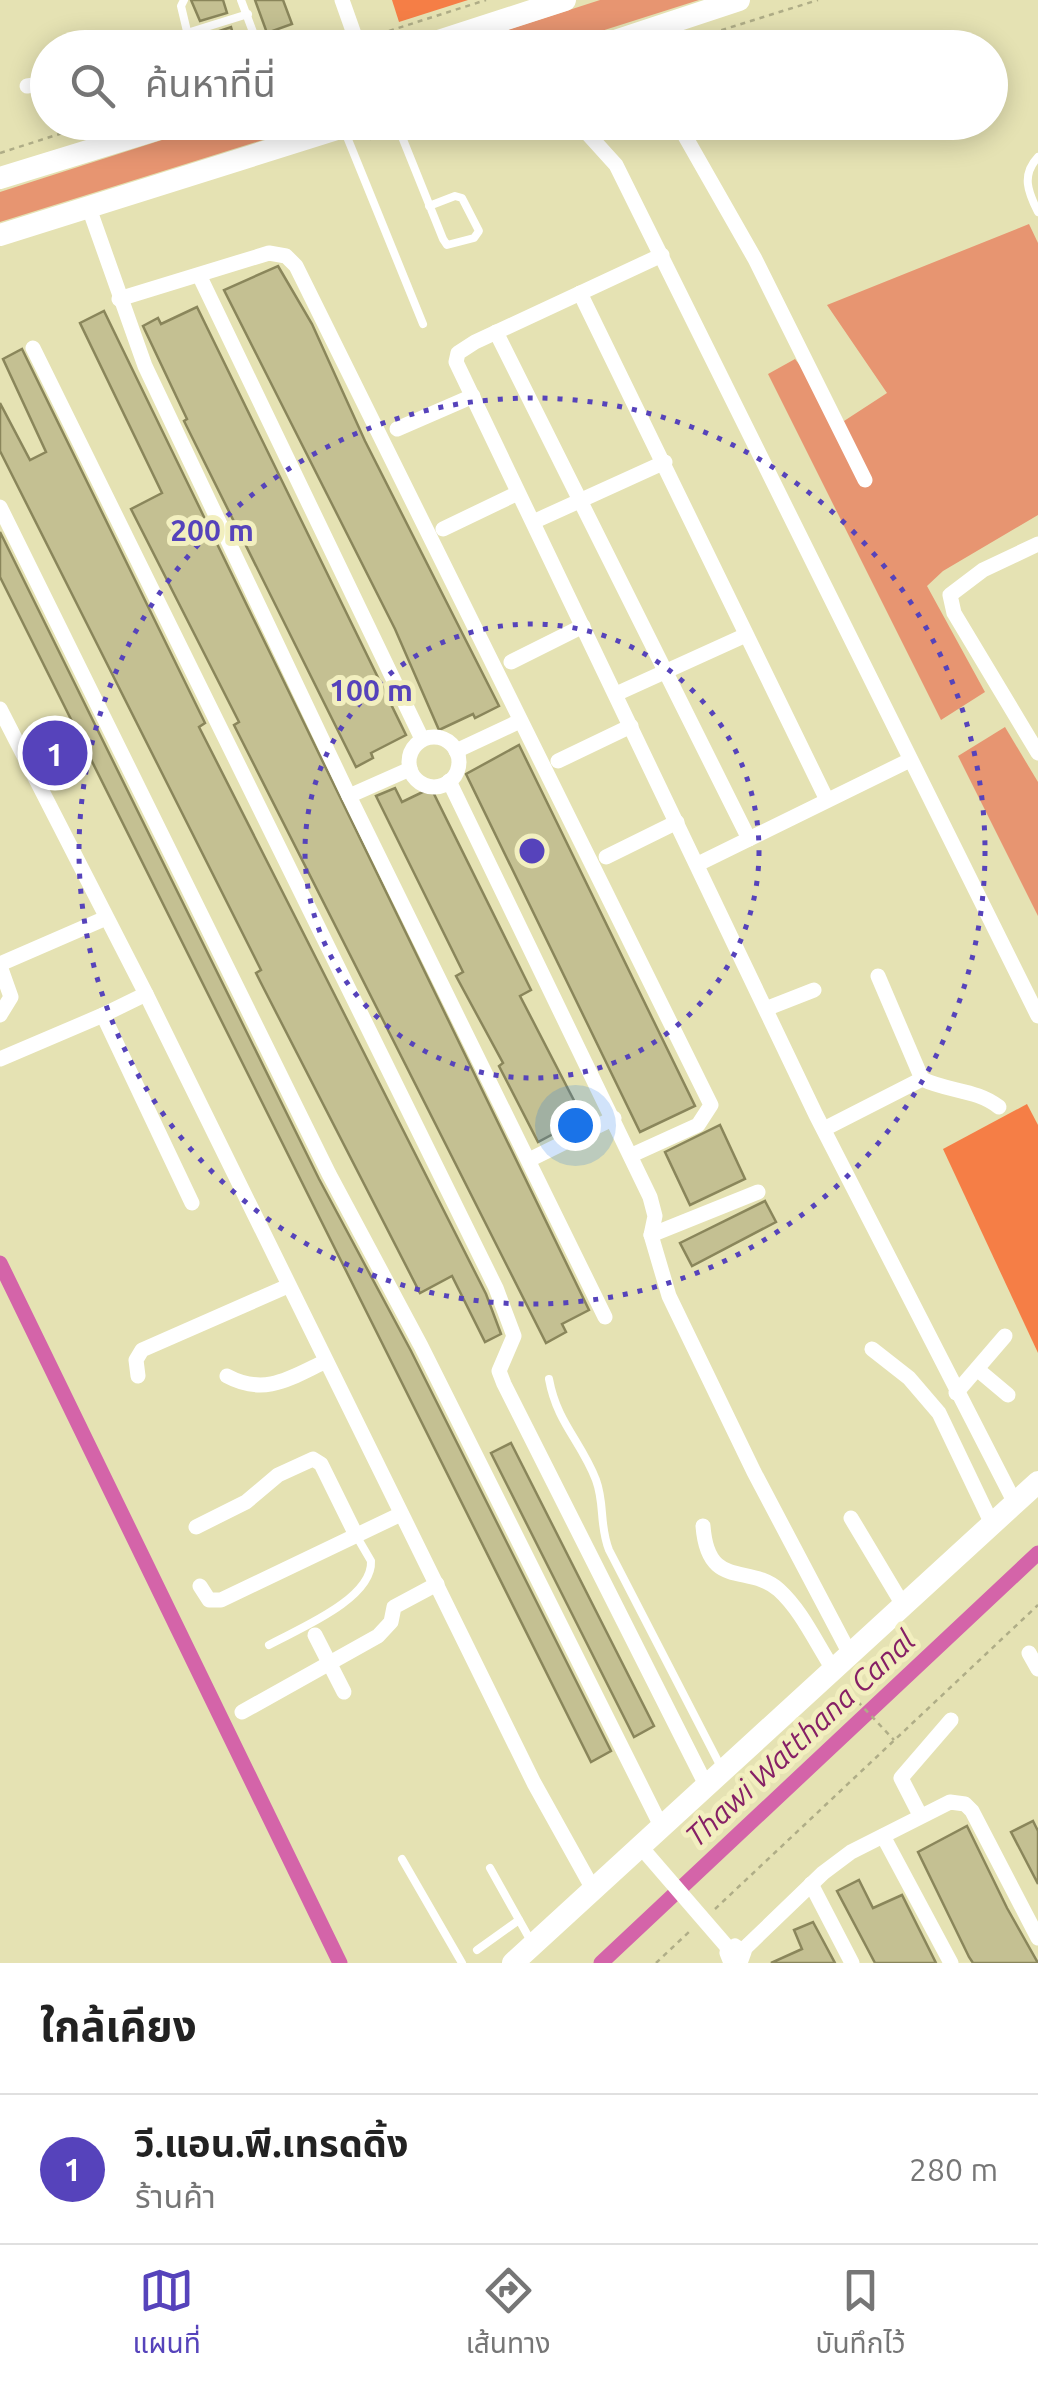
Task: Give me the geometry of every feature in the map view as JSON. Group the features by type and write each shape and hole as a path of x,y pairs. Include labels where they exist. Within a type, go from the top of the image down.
{"main road":[{"path":"472,30 565,0"},
{"path":"668,30 739,0"},
{"path":"0,178 99,140"},
{"path":"0,236 304,140"},
{"path":"513,1963 714,1778 842,1670 903,1605 1038,1482"}],"street":[{"path":"342,0 353,30"},
{"path":"593,140 616,165 1038,1016"},
{"path":"686,140 755,259 865,480"},
{"path":"89,208 145,366 349,796 606,1317"},
{"path":"119,299 200,277 270,252 286,256 296,266 711,1105 698,1124 632,1155"},
{"path":"662,256 496,332 458,353 456,362 824,1129 1015,1503"},
{"path":"200,277 422,740"},
{"path":"580,293 827,800"},
{"path":"496,332 748,839"},
{"path":"32,348 496,1288 514,1336 499,1371 504,1384 714,1778"},
{"path":"397,429 472,396"},
{"path":"533,522 665,462"},
{"path":"443,529 518,493"},
{"path":"0,507 329,1174 421,1346 661,1826"},
{"path":"1038,544 983,570 950,596 954,613 1038,753"},
{"path":"511,662 583,626"},
{"path":"616,694 746,634"},
{"path":"0,708 146,994 324,1362 568,1850 593,1889"},
{"path":"456,751 520,721"},
{"path":"558,761 631,726"},
{"path":"441,738 456,751 458,767 449,782 440,786 422,784 410,769 410,752 422,740 441,738"},
{"path":"698,864 910,760"},
{"path":"349,796 410,769"},
{"path":"449,782 632,1155 650,1196 654,1216 651,1235 669,1296 842,1670"},
{"path":"606,857 677,822"},
{"path":"0,1014 12,997 0,965 106,918"},
{"path":"878,976 922,1079 951,1091 983,1094 999,1106"},
{"path":"768,1008 814,990"},
{"path":"0,1059 146,994"},
{"path":"103,1015 192,1203"},
{"path":"824,1129 922,1079"},
{"path":"531,1159 614,1118"},
{"path":"651,1235 758,1192"},
{"path":"138,1376 136,1360 142,1350 288,1286"},
{"path":"956,1394 1005,1336"},
{"path":"872,1349 909,1378 940,1413 992,1524"},
{"path":"227,1376 260,1387 279,1384 324,1362"},
{"path":"977,1369 1008,1395"},
{"path":"196,1527 246,1502 278,1475 313,1459 321,1464 355,1533"},
{"path":"200,1586 209,1600 221,1600 401,1514"},
{"path":"851,1518 903,1605"},
{"path":"703,1526 704,1543 715,1562 733,1574 770,1583 783,1594 842,1670"},
{"path":"242,1712 378,1636 391,1622 394,1607 437,1584"},
{"path":"315,1635 344,1692"},
{"path":"1029,1653 1038,1669"},
{"path":"920,1816 901,1778 951,1720"},
{"path":"640,1846 734,1959 811,1884 851,1852 950,1802 965,1804 1038,1938"},
{"path":"882,1836 951,1963"},
{"path":"811,1884 852,1963"}],"lane":[{"path":"184,0 181,6 186,30"},
{"path":"241,0 253,30"},
{"path":"197,30 248,14"},
{"path":"356,140 423,324"},
{"path":"403,140 429,206 447,245 455,246 478,231 462,198 454,196 429,206"},
{"path":"1038,156 1026,175 1026,185 1038,212"},
{"path":"549,1379 555,1409 596,1479 603,1503 601,1531 714,1778"},
{"path":"269,1644 338,1608 366,1580 371,1562 355,1533"},
{"path":"402,1860 462,1963"},
{"path":"490,1868 533,1944"},
{"path":"477,1950 519,1920"}],"path":[{"path":"399,30 486,0"},
{"path":"722,30 818,0"},
{"path":"0,153 41,140"},
{"path":"656,1963 1038,1605"},
{"path":"842,1670 848,1692 892,1739"}],"shaded area":[{"path":"392,0 468,0 399,22"},
{"path":"600,0 699,0 605,30 507,30"},
{"path":"162,140 263,140 0,222 0,192"},
{"path":"1029,224 1038,243 1038,515 943,571 927,586 985,692 941,720 768,374 795,359 844,421 887,393 827,305"},
{"path":"1005,727 1038,782 1038,916 958,756"},
{"path":"1027,1104 1038,1125 1038,1353 943,1149"}],"building":[{"path":"191,0 223,0 227,13 200,21"},
{"path":"255,0 283,0 292,24 266,30"},
{"path":"278,266 312,324 365,441 499,706 475,718 473,714 439,730 395,629 224,290"},
{"path":"197,307 406,735 371,753 373,758 356,767 184,421 187,419 143,326 158,318 161,324"},
{"path":"104,311 589,1310 562,1324 566,1332 546,1343 234,725 239,722 131,509 162,493 80,323"},
{"path":"22,349 205,723 199,727 486,1294 501,1334 485,1342 452,1276 420,1293 256,973 261,970 0,451 0,403 30,460 46,452 3,359"},
{"path":"0,532 319,1179 411,1351 611,1751 591,1762 0,577"},
{"path":"519,745 695,1106 640,1132 466,774"},
{"path":"395,788 402,802 431,788 531,990 520,996 583,1118 538,1142 499,1066 503,1063 456,976 463,972 376,796"},
{"path":"720,1125 745,1179 690,1205 665,1152"},
{"path":"765,1201 776,1222 692,1266 680,1243"},
{"path":"511,1443 654,1726 634,1737 491,1453"},
{"path":"1033,1821 1038,1831 1038,1884 1011,1832"},
{"path":"967,1826 1038,1963 973,1963 969,1957 918,1852"},
{"path":"859,1880 873,1908 902,1895 936,1963 875,1963 837,1891"},
{"path":"813,1922 835,1963 771,1963 802,1949 794,1930"}],"waterway":[{"path":"0,1263 340,1963"},
{"name":"Thawi Watthana Canal","path":"601,1963 1038,1553"}],"place":[{"name":"วี.แอน.พี.เทรดดิ้ง","path":"55,753"}]}
